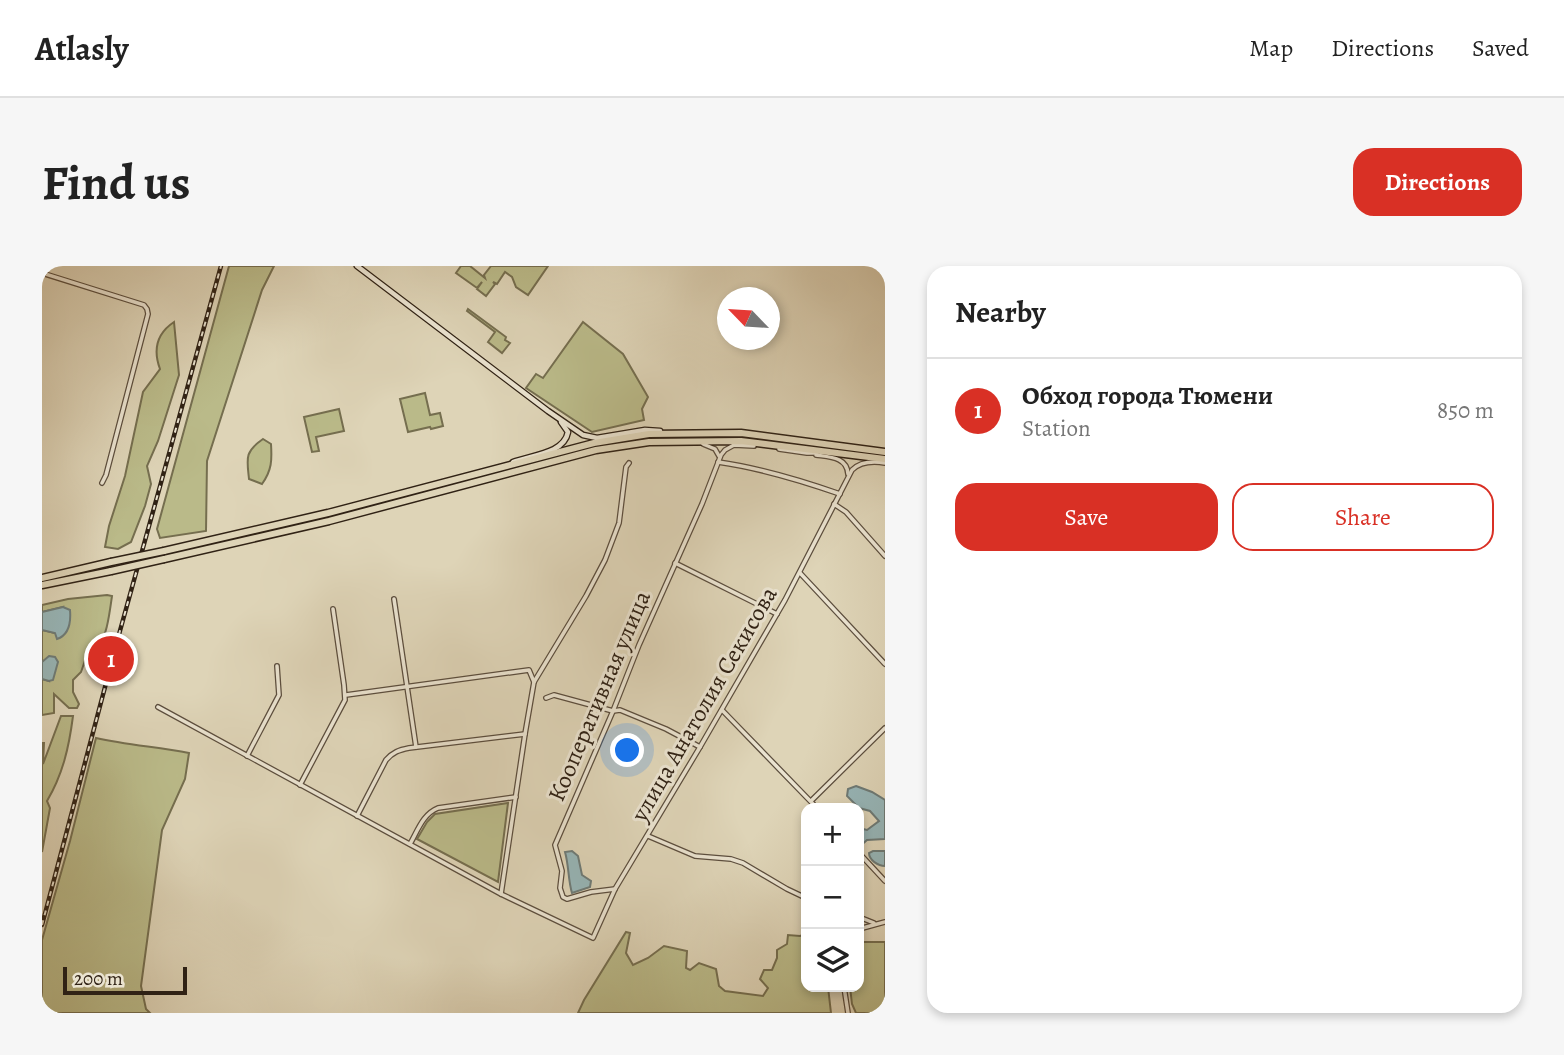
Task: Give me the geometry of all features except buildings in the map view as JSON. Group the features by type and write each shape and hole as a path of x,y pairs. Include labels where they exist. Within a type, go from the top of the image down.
{"highway":[{"path":"42,585 111,571 612,439 672,433 758,435 885,452"},
{"path":"42,578 354,514 596,450 629,444 674,440 741,441 885,461"}],"street":[{"path":"358,266 558,419 583,435 591,437 645,430 672,433"},
{"path":"42,274 144,305 147,309 148,314 102,483"},
{"path":"505,467 514,461 562,445 568,432 558,419"},
{"path":"703,444 717,451 718,461"},
{"path":"718,461 725,450 737,444"},
{"path":"596,450 650,445 737,444 807,453 842,461 848,472 844,486"},
{"path":"788,447 807,453 828,453"},
{"path":"718,461 788,477 840,494"},
{"name":"Кооперативная улица","path":"615,889 567,899 563,897 560,888 562,871 555,845 718,461"},
{"name":"улица Анатолия Секисова","path":"501,894 593,938 615,889 777,614 852,470 871,461 885,461"},
{"path":"158,707 501,894 534,682 605,560 620,523 626,467 629,463"},
{"path":"834,504 846,512 885,556"},
{"path":"675,563 777,614"},
{"path":"800,573 885,664"},
{"path":"394,599 416,747"},
{"path":"300,785 346,695 333,609"},
{"path":"247,756 279,695 277,666"},
{"path":"346,695 529,670 534,682"},
{"path":"546,698 554,695 613,711 620,710 701,747"},
{"path":"722,710 811,801 885,728"},
{"path":"357,816 391,753 416,747 525,734"},
{"path":"410,844 429,811 438,807 516,797"},
{"path":"648,836 695,856 731,859 743,863 801,896"},
{"path":"864,858 885,881"},
{"path":"864,919 876,924"},
{"path":"864,928 885,922"},
{"path":"845,992 848,1013"}],"green space":[{"path":"229,266 274,266 262,290 207,461 206,531 160,538 157,529"},
{"path":"461,266 470,266 485,278 484,275 491,266 548,266 528,295 516,287 512,277 505,272 497,284 493,282 495,284 486,296 477,289 482,282 477,288 456,273"},
{"path":"468,309 506,337 505,340 510,343 502,353 488,342 495,332 467,311"},
{"path":"174,322 179,375 147,466 151,484 145,506 131,542 118,549 105,547 125,476 143,392 160,369 158,343 163,332"},
{"path":"583,322 623,354 648,397 642,409 644,420 592,432 526,388 536,374 543,378"},
{"path":"425,393 430,415 440,413 443,426 408,432 400,399"},
{"path":"339,409 344,431 316,437 319,451 312,452 304,417"},
{"path":"263,439 271,444 271,455 270,469 262,484 249,479 248,461 250,452"},
{"path":"112,596 104,637 96,650 88,652 81,672 73,680 73,692 79,704 77,708 69,708 54,694 54,713 42,715 42,679 49,681 45,660 42,662 42,630 55,633 63,607 42,612 42,605"},
{"path":"61,716 73,716 70,739 57,781 47,801 50,808 42,852 42,743 43,764"},
{"path":"96,738 189,753 185,779 162,830 141,986 146,1009 150,1013 42,1013 42,940"},
{"path":"508,803 498,882 417,839 435,814"},
{"path":"626,932 630,933 626,953 633,965 664,946 687,951 686,968 690,970 699,963 716,969 719,986 725,991 763,996 768,988 760,979 764,970 772,970 777,950 787,944 788,935 801,936 801,992 829,992 831,1013 578,1013"},
{"path":"864,942 885,942 885,1013 856,1013 851,992 864,992"}],"water":[{"path":"63,607 70,610 69,623 67,631 57,639 55,633 42,630 42,612"},
{"path":"49,656 55,657 58,662 53,680 49,681 42,679 42,662"},
{"path":"856,786 885,800 885,839 864,843 864,829 867,830 879,821 870,811 864,809 864,803 854,803 847,796 848,789"},
{"path":"572,851 578,856 582,875 591,881 590,887 572,893 565,852"},
{"path":"885,851 885,866 872,860 869,853"}],"railway":[{"path":"42,925 221,266"}],"place":[{"name":"Обход города Тюмени","path":"111,659"}]}
